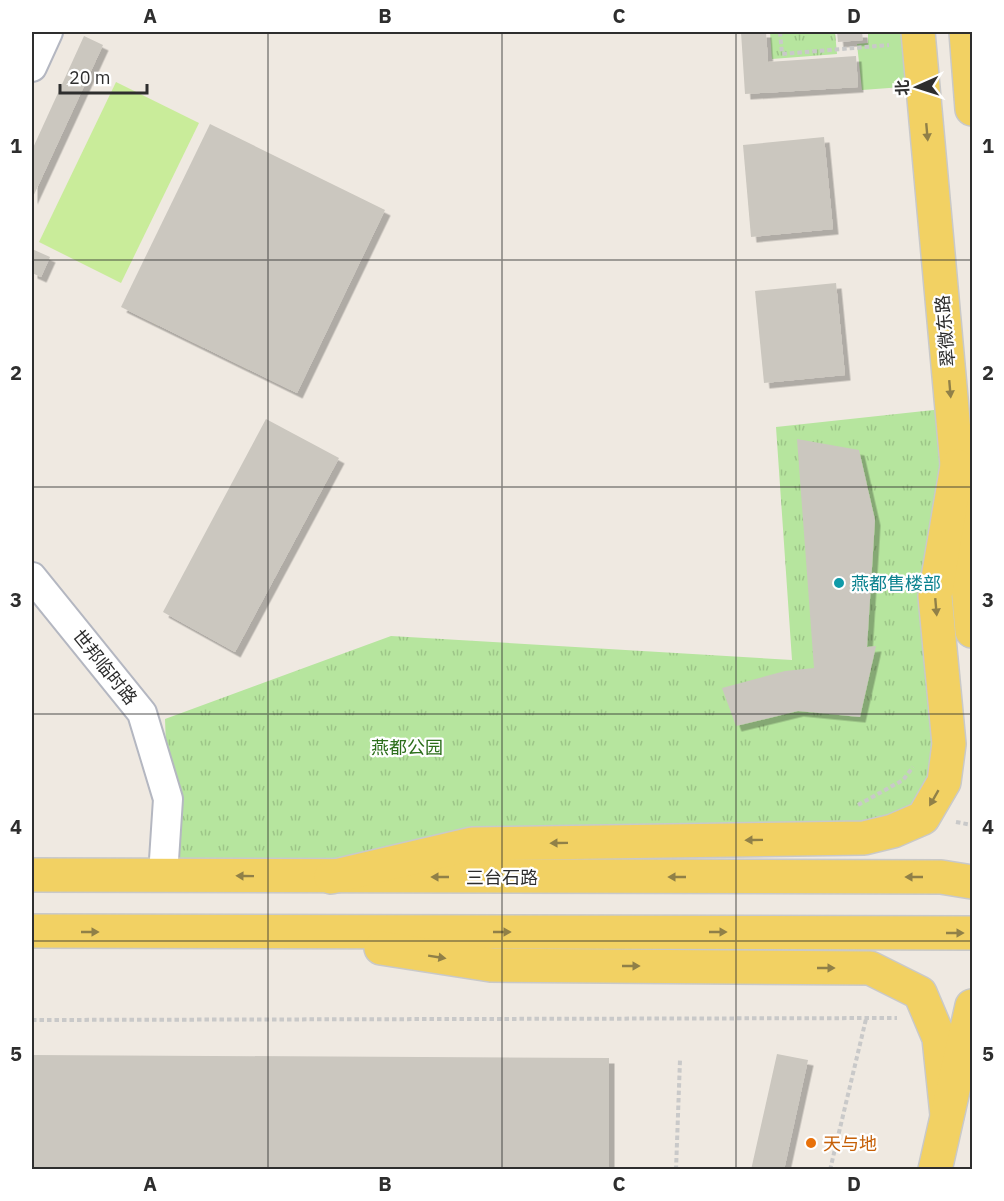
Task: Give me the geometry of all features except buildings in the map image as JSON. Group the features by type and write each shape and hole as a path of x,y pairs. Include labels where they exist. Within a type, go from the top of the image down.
{"main road":[{"path":"966,32 972,109"},
{"name":"翠微东路","path":"899,38 957,466 972,631"},
{"path":"331,877 472,844 864,838 893,831 923,818 944,782 949,744 935,596 957,466"},
{"name":"三台石路","path":"32,875 941,877 972,882"},
{"path":"32,931 972,933"},
{"path":"276,932 491,965 870,968 920,993 939,1038 947,1115"},
{"path":"935,1170 972,1006"}],"street":[{"path":"32,67 48,32"},
{"name":"世邦临时路","path":"32,577 142,713 168,799 162,875"}],"path":[{"path":"780,32 782,54 899,38"},
{"path":"890,57 899,38"},
{"path":"849,807 876,796 903,780 916,761"},
{"path":"32,1020 897,1019 920,993"},
{"path":"830,1170 866,1018"},
{"path":"676,1170 680,1060"}],"green space":[{"path":"770,32 835,32 837,54 772,59"},
{"path":"868,32 911,32 916,86 862,90 857,44 868,43"},
{"path":"116,82 199,123 121,283 39,242"},
{"name":"燕都公园","path":"952,408 943,782 893,831 472,844 331,877 163,875 168,799 165,719 391,636 792,660 776,427"}],"place":[{"name":"燕都售楼部","path":"839,583"},
{"name":"天与地","path":"811,1143"}]}
